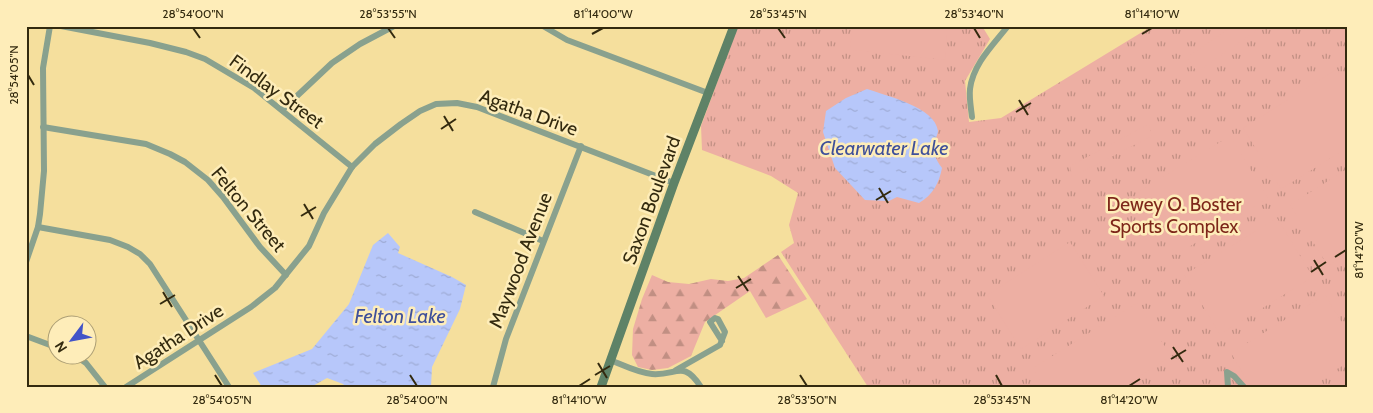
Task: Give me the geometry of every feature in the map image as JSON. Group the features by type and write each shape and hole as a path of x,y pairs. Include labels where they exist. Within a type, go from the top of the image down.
{"main road":[{"name":"Saxon Boulevard","path":"601,387 674,183 734,26"}],"street":[{"path":"26,262 38,227 40,214 44,171 43,68 50,26"},
{"name":"Findlay Street","path":"62,26 150,43 205,59 254,88 352,167"},
{"path":"282,110 332,64 360,44 394,26"},
{"path":"543,26 567,40 708,93"},
{"path":"972,117 970,91 973,79 980,62 1008,26"},
{"name":"Agatha Drive","path":"126,387 251,306 275,288 309,246 324,213 352,167 375,144 401,124 420,111 436,104 457,103 477,107 674,183"},
{"name":"Felton Street","path":"43,127 146,144 185,162 208,180 260,247 286,275"},
{"name":"Maywood Avenue","path":"493,387 506,339 581,146"},
{"path":"475,212 544,241"},
{"path":"38,227 110,240 140,254 150,264 228,387"},
{"path":"26,336 48,344"},
{"path":"610,360 651,374 668,373 720,345 722,341"},
{"path":"88,366 105,387"},
{"path":"676,370 690,373 701,387"},
{"path":"1228,387 1227,372 1234,376 1244,387"}],"green space":[{"name":"Dewey O. Boster Sports Complex","path":"738,26 982,26 990,39 965,81 969,122 1001,118 1152,26 1347,26 1347,387 868,387 781,252 794,243 789,225 798,193 771,176 702,150 701,126"},
{"path":"853,26 947,26 945,60 853,50 850,47"},
{"path":"1233,26 1263,26 1197,72 1187,57"},
{"path":"1337,69 1347,85 1347,148 1281,189 1243,128"},
{"path":"1149,124 1152,136 1072,177 1070,166"},
{"path":"1230,136 1268,198 1176,255 1138,192"},
{"path":"1347,169 1347,254 1328,266 1290,205"},
{"path":"1277,218 1313,277 1220,334 1184,275"},
{"path":"1070,242 1104,296 1021,349 987,295"},
{"path":"778,255 807,299 766,318 750,291 705,322 691,356 668,368 652,370 638,367 632,355 633,329 652,275 668,282 689,284 711,279 728,281 744,278"},
{"path":"1325,295 1347,331 1347,363 1307,387 1251,387 1231,353"},
{"path":"1137,303 1171,356 1123,387 1044,387 1033,368"}],"water":[{"name":"Clearwater Lake","path":"867,89 919,109 935,123 938,131 934,151 937,161 942,168 935,188 919,203 897,197 889,201 865,200 835,168 823,132 826,111 846,98"},
{"name":"Felton Lake","path":"388,233 400,247 398,253 466,285 460,309 432,367 431,387 346,387 327,378 311,387 262,387 253,373 312,349 349,304 373,245"}]}
